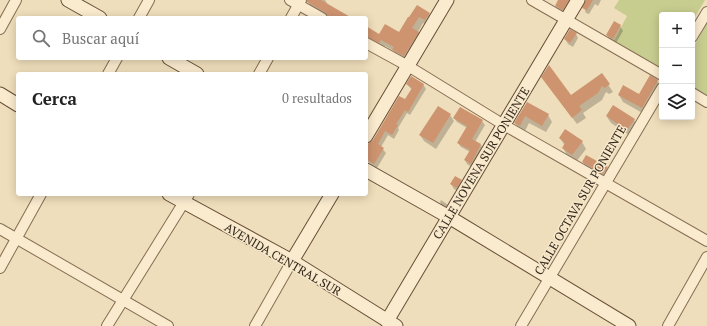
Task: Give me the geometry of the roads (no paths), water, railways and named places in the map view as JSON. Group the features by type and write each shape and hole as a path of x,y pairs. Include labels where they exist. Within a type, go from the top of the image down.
{"street":[{"path":"0,29 16,0"},
{"path":"68,0 96,16"},
{"path":"140,16 149,0"},
{"path":"368,133 447,0"},
{"path":"532,0 659,73"},
{"name":"CALLE NOVENA SUR PONIENTE","path":"389,324 448,217 578,0"},
{"path":"292,16 297,2 319,16"},
{"path":"695,32 707,12"},
{"path":"368,44 408,66 504,125 707,241"},
{"path":"109,72 116,60"},
{"path":"172,60 194,72"},
{"path":"261,72 267,60"},
{"name":"CALLE OCTAVA SUR PONIENTE","path":"521,326 659,93"},
{"path":"0,94 16,103"},
{"path":"695,95 707,102"},
{"path":"368,171 448,217 629,326"},
{"path":"0,268 40,196"},
{"path":"255,326 331,196"},
{"path":"107,326 186,198"},
{"name":"AVENIDA CENTRAL SUR","path":"186,198 292,261 389,324"},
{"path":"0,229 168,326"},
{"path":"668,326 707,257"}]}
